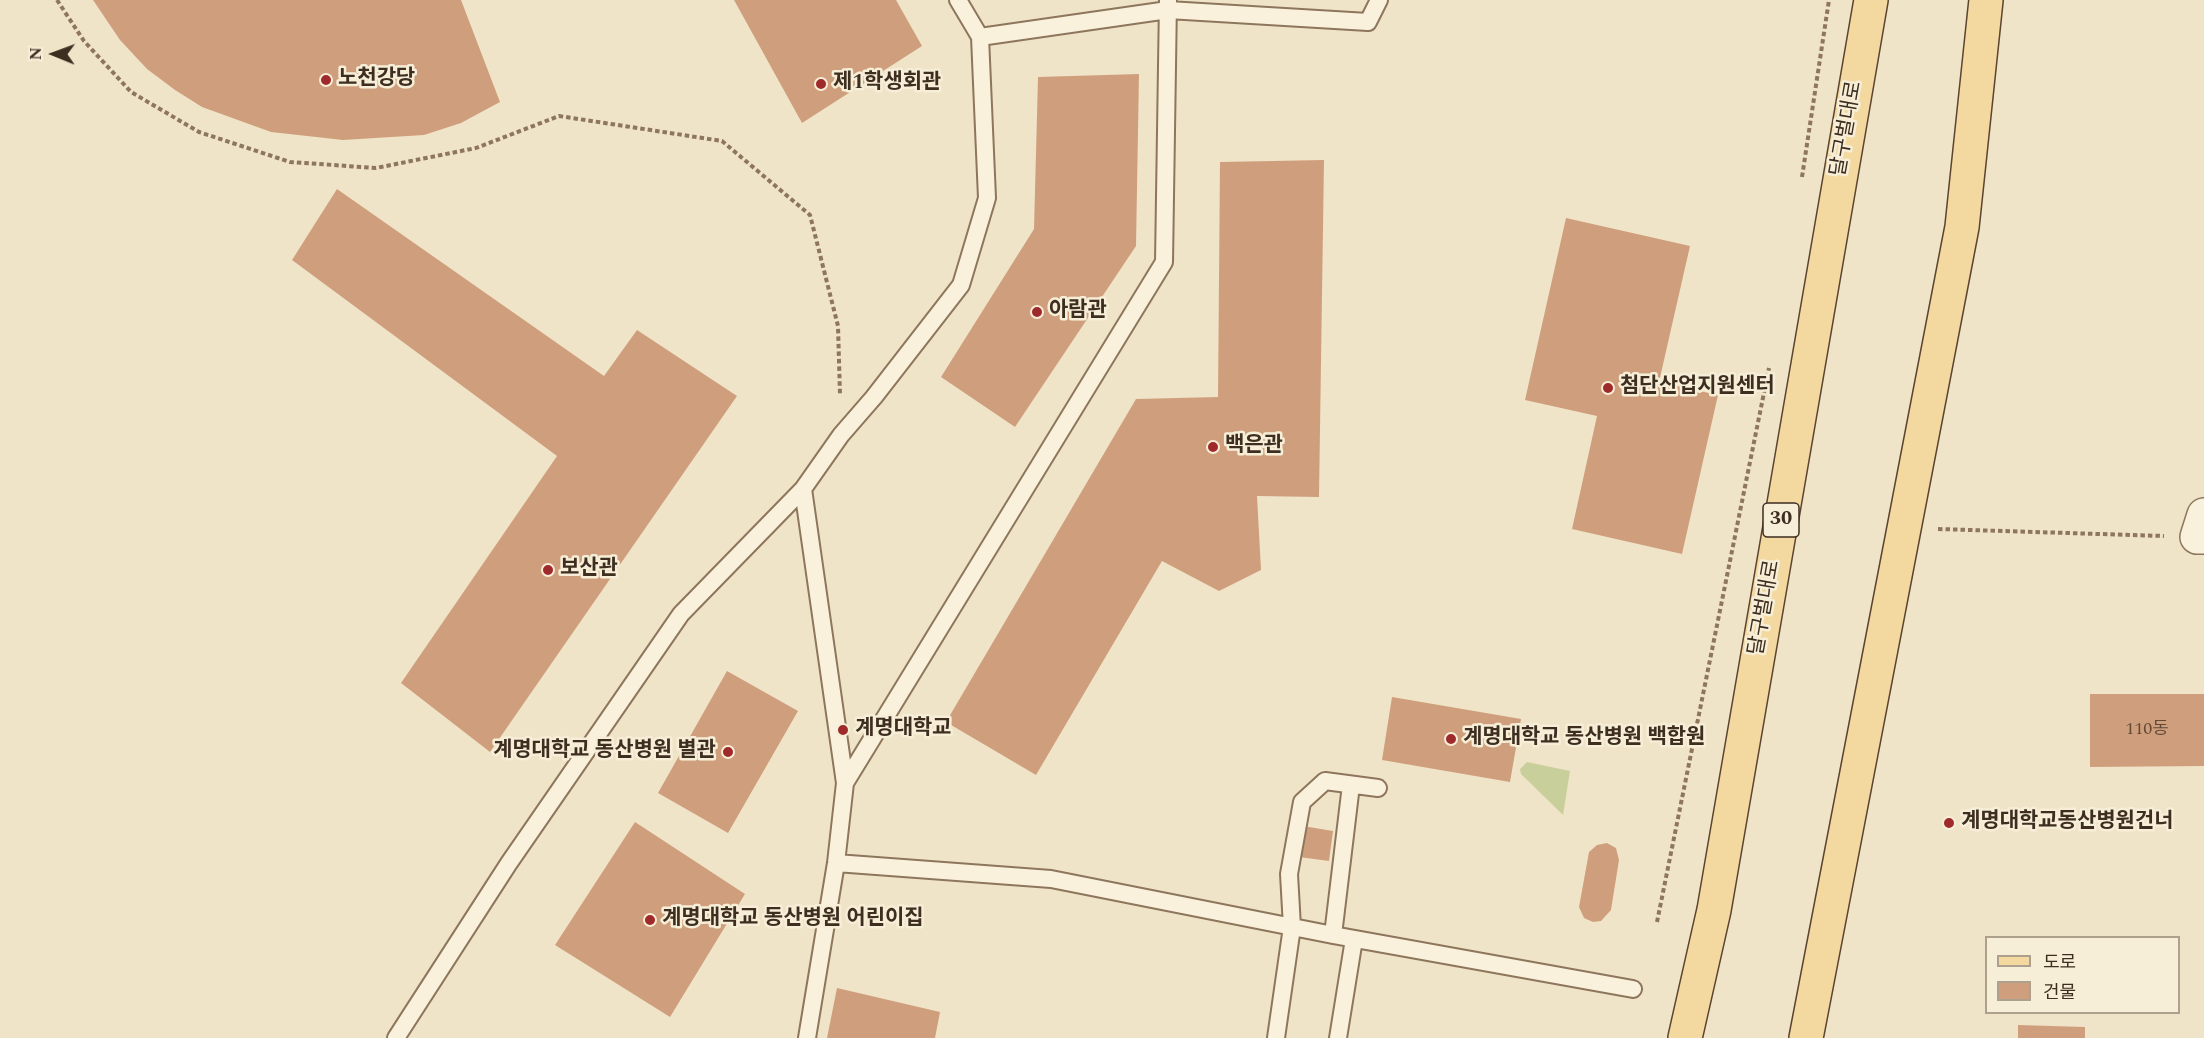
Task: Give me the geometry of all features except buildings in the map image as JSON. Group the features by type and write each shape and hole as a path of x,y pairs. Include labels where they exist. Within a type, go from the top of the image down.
{"main road":[{"name":"달구벌대로","path":"1685,1038 1714,910 1871,0"},
{"path":"1806,1038 1962,227 1986,0"}],"lane":[{"path":"396,1038 509,863 681,614 803,489 841,435 874,397 961,285 987,198 980,37 958,0"},
{"path":"980,37 1168,5 1368,22 1379,0"},
{"path":"845,783 1164,262 1168,5"},
{"path":"803,489 845,783 836,863 807,1038"},
{"path":"1276,1038 1292,927 1288,874 1302,802 1325,781 1378,788"},
{"path":"1333,935 1351,785"},
{"path":"836,863 1051,879 1354,939 1633,989"},
{"path":"1338,1038 1354,939"}],"path":[{"path":"57,0 84,41 131,92 199,132 290,162 376,168 476,148 559,116 722,141 810,215 838,326 841,435"},
{"path":"1802,182 1829,0"},
{"path":"1657,922 1770,366"},
{"path":"1904,528 2202,530"}],"green space":[{"path":"1527,762 1570,771 1563,815 1521,774 1520,769"}],"place":[{"name":"노천강당","path":"326,80"},
{"name":"제1학생회관","path":"821,84"},
{"name":"아람관","path":"1037,312"},
{"name":"첨단산업지원센터","path":"1608,388"},
{"name":"백은관","path":"1213,447"},
{"name":"보산관","path":"548,570"},
{"name":"계명대학교","path":"843,730"},
{"name":"계명대학교 동산병원 백합원","path":"1451,739"},
{"name":"계명대학교 동산병원 별관","path":"728,752"},
{"name":"계명대학교동산병원건너","path":"1949,823"},
{"name":"계명대학교 동산병원 어린이집","path":"650,920"}]}
